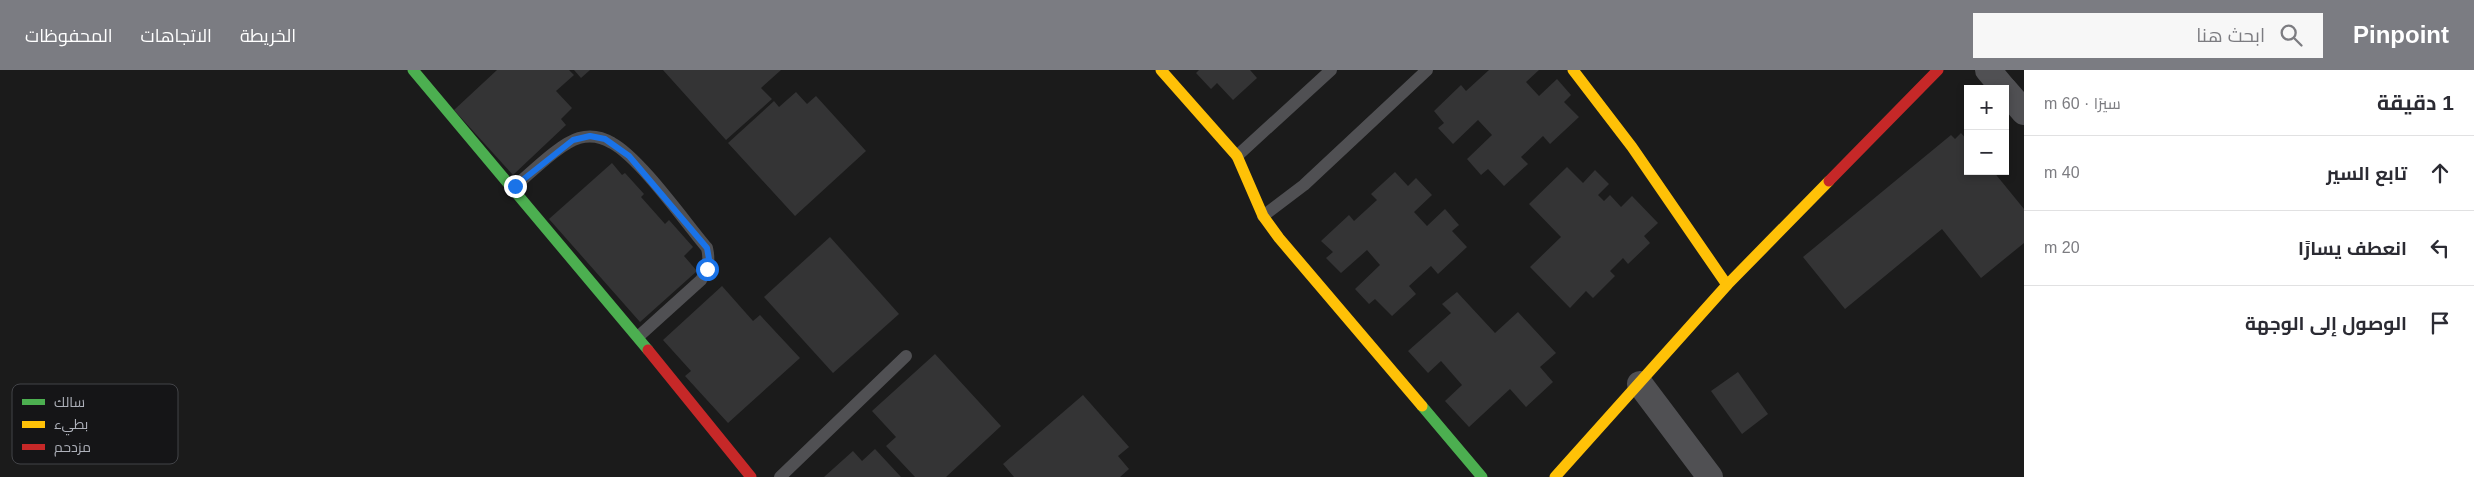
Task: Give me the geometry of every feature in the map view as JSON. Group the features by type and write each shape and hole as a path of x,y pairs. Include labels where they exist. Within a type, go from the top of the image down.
{"street":[{"path":"413,70 515,186 639,336 751,477"},
{"path":"1161,70 1237,156 1263,216 1279,238 1482,477"},
{"path":"1573,70 1632,147 1727,285"},
{"path":"1555,477 1727,285 1938,70"},
{"path":"1988,70 2001,85"},
{"path":"2009,95 2024,112"},
{"path":"1640,384 1710,477"}],"lane":[{"path":"1237,156 1331,70"},
{"path":"1263,216 1304,185 1427,70"},
{"path":"515,186 573,140 590,136 614,143 629,156 707,248 709,259 707,269 701,280 639,336"},
{"path":"780,477 906,356"}],"building":[{"path":"497,70 569,70 574,75 556,91 572,108 561,119 566,125 513,175 454,110"},
{"path":"574,70 590,70 581,78"},
{"path":"663,70 781,70 761,88 772,99 726,140"},
{"path":"1199,70 1250,70 1257,78 1233,100 1217,83 1211,89 1196,73"},
{"path":"1489,70 1539,70 1526,82 1539,96 1557,79 1571,95 1564,102 1579,117 1550,144 1543,136 1521,157 1528,164 1504,186 1488,169 1481,175 1467,159 1492,135 1478,120 1453,144 1438,128 1444,123 1434,111 1461,85 1466,91"},
{"path":"796,92 807,104 816,96 866,151 795,216 728,143 774,101 779,107"},
{"path":"1961,133 1964,136 1964,175 1996,175 2024,209 2024,243 1981,278 1942,229 1845,309 1803,257 1951,135 1955,139"},
{"path":"612,163 622,175 625,173 644,194 641,197 665,224 669,220 693,247 684,256 697,271 640,322 549,219"},
{"path":"1567,167 1583,183 1595,170 1609,184 1598,195 1604,201 1610,195 1621,207 1632,196 1658,223 1644,236 1650,243 1628,264 1623,258 1610,271 1615,276 1593,298 1586,291 1570,308 1530,267 1561,237 1529,204"},
{"path":"1395,172 1408,186 1416,178 1432,195 1414,212 1427,226 1445,209 1459,225 1452,231 1467,247 1438,274 1431,266 1409,286 1416,294 1392,316 1375,299 1369,304 1355,289 1380,265 1367,250 1341,273 1326,258 1333,252 1321,241 1349,215 1354,221 1377,200 1371,194"},
{"path":"830,237 899,314 833,373 764,297"},
{"path":"722,286 753,321 760,315 800,358 728,423 685,376 691,371 663,340"},
{"path":"1457,292 1495,333 1518,312 1556,353 1540,367 1553,382 1526,407 1510,389 1469,427 1445,401 1462,385 1441,361 1428,373 1408,351 1451,313 1442,304"},
{"path":"935,354 1001,426 946,477 915,477 886,446 896,437 872,411"},
{"path":"1738,372 1768,414 1742,434 1711,391"},
{"path":"1083,395 1129,447 1118,456 1129,469 1120,477 1014,477 1003,464"},
{"path":"875,449 901,477 824,477 853,451 862,461"}],"traffic: fast":[{"path":"413,70 648,350"},
{"path":"1422,406 1482,477"}],"traffic: slow":[{"path":"1161,70 1237,156 1263,216 1279,238 1422,406"},
{"path":"1573,70 1632,147 1727,285"},
{"path":"1555,477 1727,285 1829,181"}],"traffic: jam":[{"path":"1829,181 1938,70"},
{"path":"648,350 751,477"}],"route":[{"path":"515,186 573,140 590,136 605,139 614,143 629,156 707,248 709,259 707,269"}]}
